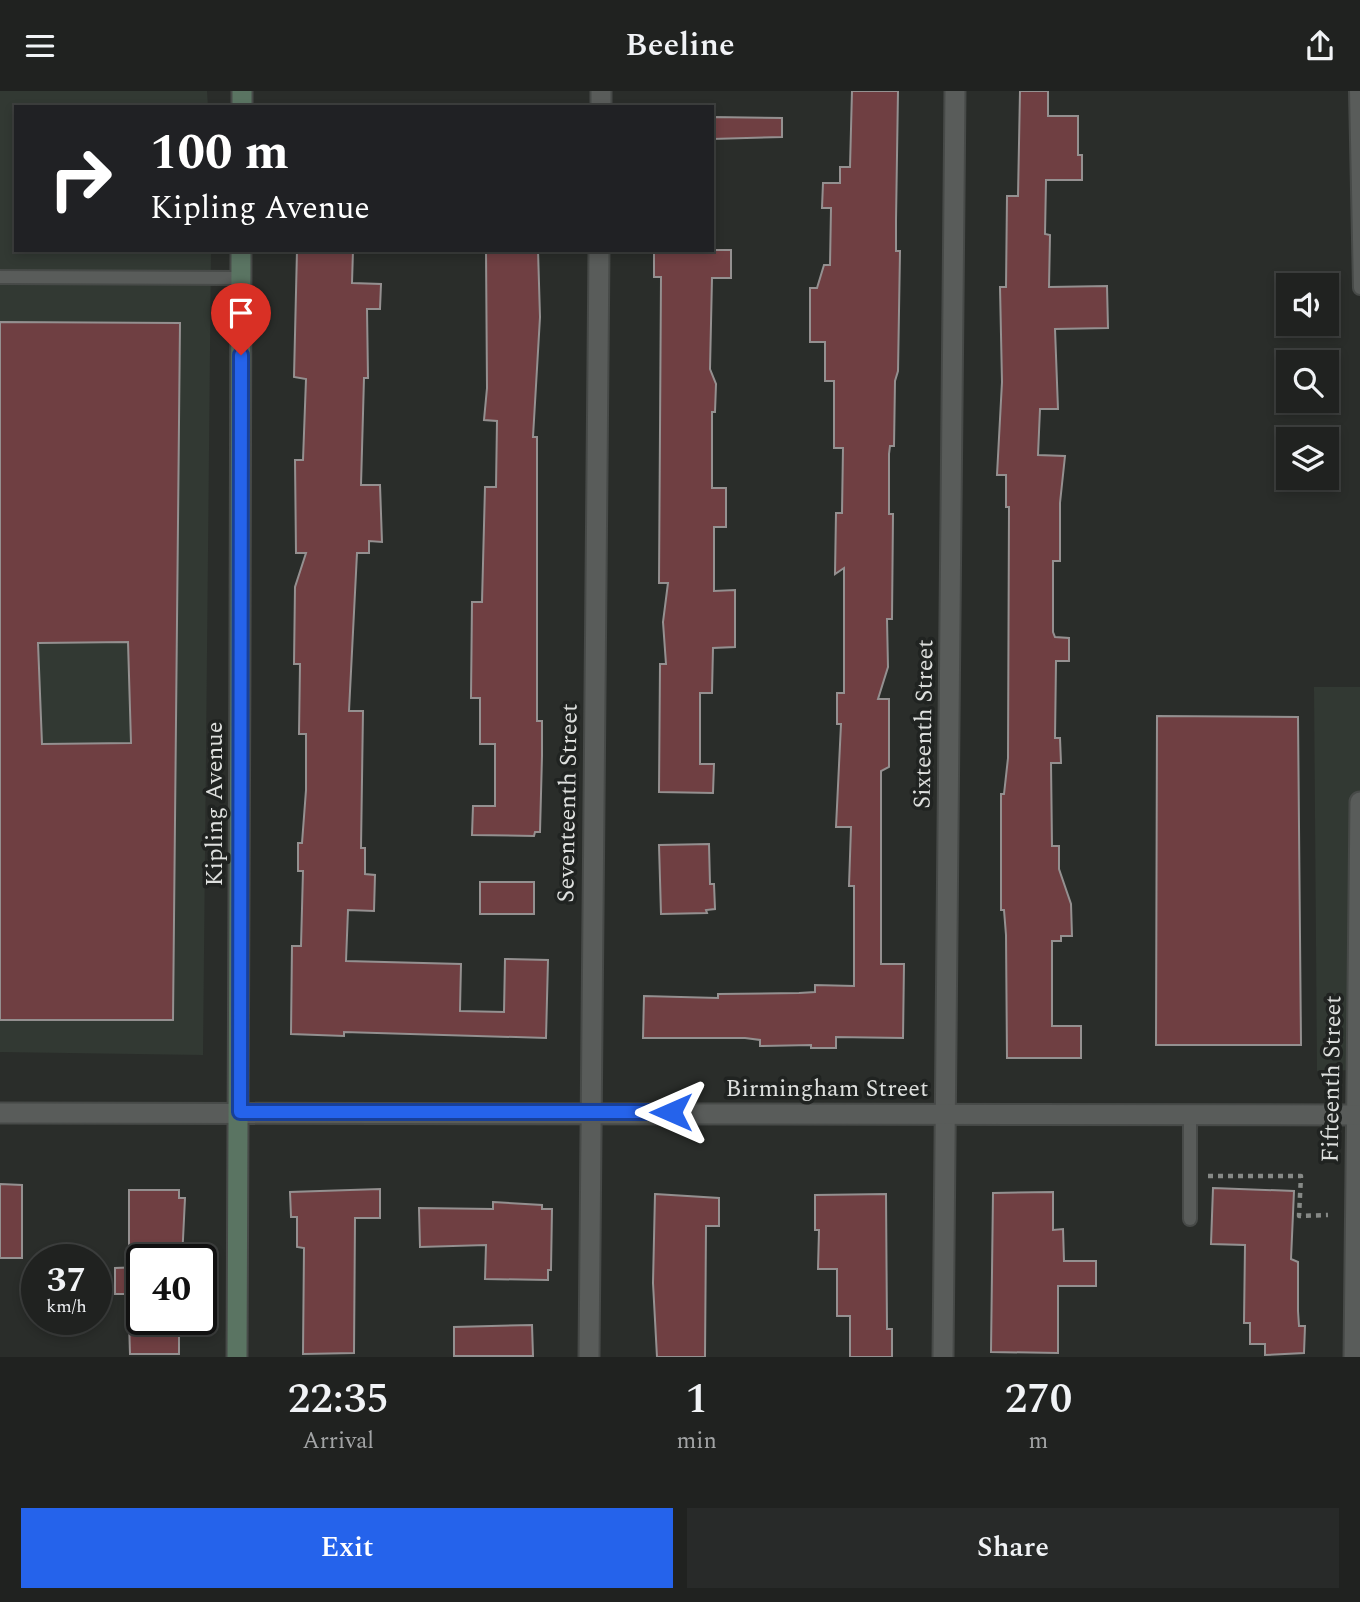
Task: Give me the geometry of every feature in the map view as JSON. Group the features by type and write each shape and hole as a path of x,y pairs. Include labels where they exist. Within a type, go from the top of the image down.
{"main road":[{"name":"Kipling Avenue","path":"237,1357 240,1112 241,252"}],"street":[{"name":"Sixteenth Street","path":"943,1357 955,91"},
{"name":"Seventeenth Street","path":"589,1357 600,252"},
{"name":"Fifteenth Street","path":"1354,1357 1360,802"},
{"name":"Birmingham Street","path":"0,1113 1358,1115"}],"lane":[{"path":"1356,91 1360,288"},
{"path":"0,277 241,278"},
{"path":"1189,1219 1190,1115"}],"path":[{"path":"1190,1176 1301,1176 1299,1216 1328,1216"}],"shaded area":[{"path":"0,91 207,91 208,105 14,105 14,252 211,252 203,1055 0,1052"},
{"path":"1314,687 1360,687 1360,1070 1317,1071"}],"building":[{"path":"852,91 898,91 898,371 895,381 894,446 890,446 889,454 889,514 893,514 892,619 887,619 888,667 878,699 889,699 889,767 881,771 881,964 904,964 903,1038 836,1037 836,1048 811,1048 811,1045 760,1046 760,1040 745,1038 643,1038 644,996 718,998 718,994 815,992 815,985 854,986 854,886 849,886 851,827 836,827 841,724 837,724 837,693 844,693 844,568 835,574 836,513 842,513 843,448 834,448 834,381 825,381 825,342 810,342 810,288 817,288 824,265 830,265 831,208 822,208 823,183 840,183 840,167 850,167"},
{"path":"1020,91 1048,91 1048,116 1078,116 1078,155 1082,155 1082,180 1046,180 1045,234 1050,235 1049,287 1107,286 1108,328 1055,329 1058,409 1040,409 1038,455 1065,456 1060,503 1060,561 1053,561 1053,632 1055,637 1069,638 1069,661 1056,661 1055,738 1060,738 1061,763 1051,763 1052,846 1059,846 1059,869 1071,904 1072,936 1061,936 1061,941 1052,941 1052,1026 1081,1026 1081,1058 1007,1058 1006,935 1004,910 1001,910 1001,794 1004,794 1008,758 1009,507 1006,507 1006,475 997,475 1002,382 1000,287 1006,287 1007,196 1018,196"},
{"path":"714,117 782,118 782,137 714,139"},
{"path":"731,250 731,278 712,278 710,369 716,384 715,412 712,412 712,488 726,488 726,527 714,527 714,591 735,590 735,647 713,648 712,693 700,693 700,764 714,764 713,793 659,792 660,664 666,664 663,622 668,583 659,583 661,277 654,277 654,252"},
{"path":"297,252 353,252 352,283 381,284 380,309 367,309 368,378 364,378 361,485 380,485 382,542 369,541 369,553 357,553 349,711 363,711 361,848 365,848 365,874 375,875 374,911 348,910 346,961 461,964 460,1011 504,1012 505,959 548,960 546,1038 344,1032 344,1036 291,1034 292,946 301,946 303,871 298,871 298,843 302,843 306,790 306,734 299,734 300,664 294,664 295,587 306,553 296,553 295,460 303,460 306,379 294,377"},
{"path":"486,252 538,252 540,317 533,437 537,437 537,721 542,721 542,756 540,832 535,832 534,836 472,835 473,806 495,806 495,744 480,744 480,698 471,698 472,602 482,602 485,487 496,487 497,421 484,420 487,388"},
{"path":"0,322 180,323 173,1020 0,1020","holes":["128,642 131,743 42,744 38,643"]},
{"path":"1157,716 1298,717 1301,1045 1156,1045"},
{"path":"709,844 710,884 714,884 715,909 706,910 707,913 661,914 659,845"},
{"path":"480,882 534,882 534,914 480,914"},
{"path":"0,1184 22,1185 21,1258 0,1258"},
{"path":"1213,1188 1294,1191 1291,1259 1298,1262 1298,1311 1299,1326 1305,1326 1304,1353 1265,1355 1265,1344 1250,1344 1250,1323 1244,1323 1245,1245 1211,1244"},
{"path":"380,1189 380,1218 355,1218 354,1353 303,1354 304,1248 297,1247 297,1217 291,1217 290,1192"},
{"path":"129,1190 179,1190 179,1198 185,1198 183,1244 129,1244"},
{"path":"1053,1192 1053,1230 1063,1229 1064,1261 1096,1261 1096,1286 1058,1286 1058,1353 991,1352 993,1193"},
{"path":"655,1194 719,1198 719,1226 706,1226 705,1357 657,1357 653,1283"},
{"path":"886,1194 887,1329 892,1329 892,1357 850,1357 850,1316 837,1316 837,1269 818,1269 819,1230 815,1230 815,1195"},
{"path":"493,1202 542,1205 542,1209 552,1209 551,1270 548,1270 548,1280 485,1279 486,1245 420,1247 419,1208 493,1209"},
{"path":"115,1268 126,1268 126,1294 115,1294"},
{"path":"532,1325 533,1356 454,1356 454,1327"},
{"path":"129,1335 179,1335 179,1354 130,1354"}],"route":[{"path":"241,355 240,1112 671,1112"}]}
